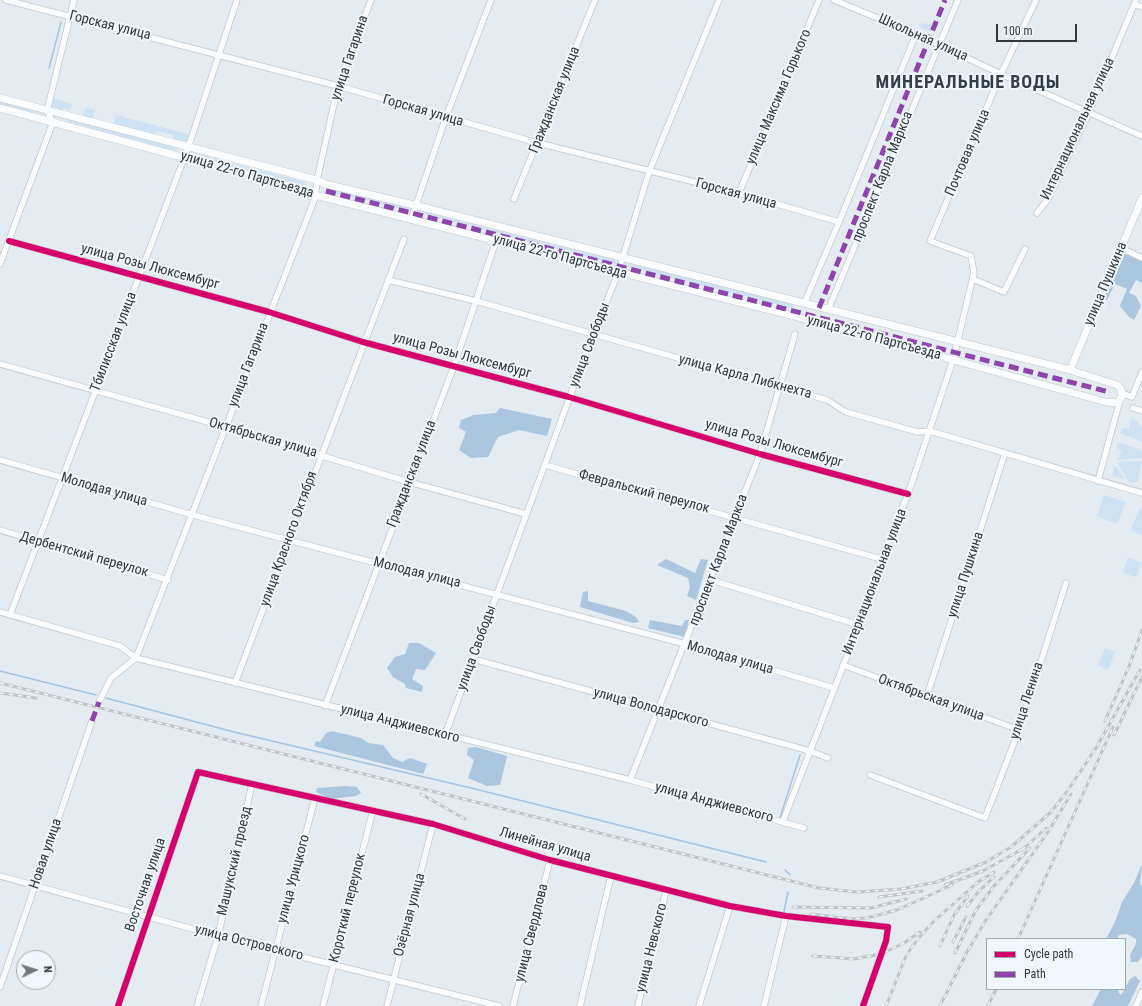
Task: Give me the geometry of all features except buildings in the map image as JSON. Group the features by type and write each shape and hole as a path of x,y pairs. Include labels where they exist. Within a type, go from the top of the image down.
{"main road":[{"name":"улица 22-го Партсъезда","path":"0,98 188,148 317,180 325,184 1070,370 1117,384 1121,397 1113,403 1106,402 801,318 618,273 315,195 304,190 0,108"},
{"name":"улица Пушкина","path":"1070,370 1142,198"}],"street":[{"name":"Горская улица","path":"6,0 219,54 538,143 648,172 739,193 839,222"},
{"path":"0,264 53,122 47,111 74,0"},
{"name":"Тбилисская улица","path":"10,615 188,148 237,0"},
{"name":"улица Гагарина","path":"136,658 168,580 269,312 315,195 338,86 371,0"},
{"path":"411,220 414,205 490,0"},
{"name":"Гражданская улица","path":"514,199 595,0"},
{"name":"улица Свободы","path":"445,735 592,334 618,273 648,172 719,0"},
{"name":"улица Максима Горького","path":"739,193 819,0"},
{"name":"Школьная улица","path":"834,0 916,34 1142,136"},
{"name":"проспект Карла Маркса","path":"828,310 958,0"},
{"name":"Почтовая улица","path":"930,241 1002,74 1036,0"},
{"path":"1135,2 1142,7"},
{"name":"Интернациональная улица","path":"1037,213 1048,199 1089,112 1135,2"},
{"name":"проспект Карла Маркса","path":"804,304 916,34"},
{"name":"улица Красного Октября","path":"235,683 290,540 320,455 363,342 404,239"},
{"name":"улица Розы Люксембург","path":"9,241 269,312 363,342 569,397 760,454 908,494"},
{"name":"Гражданская улица","path":"325,706 454,366 496,241"},
{"name":"Интернациональная улица","path":"783,821 859,625 881,559 908,494 953,360 973,279 974,273 971,256 930,241"},
{"path":"1121,248 1142,258"},
{"path":"973,279 1004,292 1025,249"},
{"name":"улица Карла Либкнехта","path":"388,280 476,301 827,400 846,412 918,432 930,430 1142,493"},
{"name":"проспект Карла Маркса","path":"630,780 760,454 795,334"},
{"name":"Октябрьская улица","path":"0,364 95,392 226,427 409,482 526,514"},
{"path":"1098,480 1121,397 1132,397 1142,372"},
{"path":"1132,408 1142,412"},
{"name":"улица Пушкина","path":"927,696 1005,453"},
{"name":"Молодая улица","path":"0,460 62,479 193,515 685,644 834,688"},
{"name":"Февральский переулок","path":"545,465 736,517 881,559"},
{"name":"Дербентский переулок","path":"0,530 168,580"},
{"path":"711,580 859,625"},
{"name":"улица Ленина","path":"870,775 985,818 1019,730 1066,583"},
{"name":"улица Анджиевского","path":"0,612 120,646 136,658 325,706 630,780 804,828"},
{"path":"99,702 111,678 136,658"},
{"name":"улица Володарского","path":"473,659 810,751 828,758"},
{"name":"Октябрьская улица","path":"843,665 1019,730"},
{"name":"Новая улица","path":"0,987 92,721"},
{"name":"Линейная улица","path":"198,772 433,824 550,860 730,906 786,916 888,927 886,941 863,1006"},
{"name":"Восточная улица","path":"118,1006 198,772"},
{"name":"Машукский проезд","path":"197,1006 218,936 252,784"},
{"name":"улица Урицкого","path":"262,1006 315,798"},
{"name":"Короткий переулок","path":"323,1006 372,810"},
{"name":"Озёрная улица","path":"387,1006 433,824"},
{"name":"улица Свердлова","path":"513,1006 550,860"},
{"name":"улица Островского","path":"0,876 218,936 499,1006"},
{"path":"580,1006 611,876"},
{"name":"улица Невского","path":"638,1006 666,890"},
{"path":"699,1006 730,906"},
{"path":"764,1006 786,916"},
{"path":"1136,1006 1142,992"}],"shaded area":[{"path":"922,22 925,24 932,24 930,31 919,28"},
{"path":"52,98 72,104 70,110 64,108 61,111 57,110 53,106"},
{"path":"0,102 33,111 32,114 0,106"},
{"path":"86,107 95,110 92,120 82,117"},
{"path":"116,115 180,132 189,136 186,141 179,143 174,141 173,135 157,131 152,135 114,124"},
{"path":"70,120 170,146 176,149 175,151 68,123 67,121"},
{"path":"198,154 305,182 306,184 302,185 199,158 197,156"},
{"path":"326,187 413,208 412,211 329,191"},
{"path":"416,210 615,260 617,264 416,212"},
{"path":"415,216 617,266 616,269 415,218"},
{"path":"1122,249 1142,259 1142,283 1136,280 1129,293 1136,296 1141,306 1134,320 1129,317 1120,306 1127,289 1115,284 1107,300 1101,300"},
{"path":"631,263 793,304 793,308 625,266"},
{"path":"500,408 552,419 547,436 519,430 498,437 488,457 471,458 459,450 466,432 459,428 461,420 474,415 496,413"},
{"path":"1132,417 1142,427 1142,442 1120,433 1122,428 1129,429"},
{"path":"1118,443 1123,443 1142,451 1142,458 1118,460 1122,450 1116,448"},
{"path":"1142,461 1138,481 1134,483 1129,482 1117,462"},
{"path":"1115,465 1124,479 1112,476"},
{"path":"1104,495 1126,502 1117,524 1097,516"},
{"path":"1140,508 1142,509 1142,535 1132,531 1131,529"},
{"path":"1128,557 1142,563 1137,575 1134,577 1123,572"},
{"path":"666,559 695,573 701,559 708,560 696,600 687,596 690,587 688,578 657,565"},
{"path":"588,591 588,601 626,611 636,617 639,622 633,623 580,607 583,592"},
{"path":"650,620 682,626 685,620 689,620 685,637 648,628"},
{"path":"409,643 419,643 436,653 425,670 416,669 412,679 423,686 422,692 406,688 405,684 393,677 387,668 395,657 405,654"},
{"path":"1105,648 1115,652 1108,670 1098,665"},
{"path":"332,731 361,738 368,743 383,745 393,758 402,762 410,758 427,764 423,774 314,746 316,741 320,742 326,733"},
{"path":"476,747 507,756 500,785 487,786 468,778 474,760 467,755 468,748"},
{"path":"346,786 357,787 361,793 356,796 331,799 316,792 317,788"},
{"path":"1142,864 1140,884 1142,886 1142,957 1137,962 1131,962 1130,955 1136,944 1136,939 1127,934 1119,935 1118,938 1107,938 1115,922 1122,902 1134,883"},
{"path":"1135,976 1140,981 1128,1006 1092,1006 1100,990 1118,990 1121,995 1124,990 1126,990 1126,986 1130,979"}],"waterway":[{"path":"49,68 61,22"},
{"path":"0,671 96,695"},
{"path":"106,698 234,732 471,788 766,862"},
{"path":"780,818 800,755"},
{"path":"785,870 790,875"},
{"path":"784,912 788,892"}],"railway":[{"path":"1105,721 1130,664 1142,630"},
{"path":"0,683 819,888 857,892 901,889 937,882 986,862 1011,847 1050,813 1066,793 1096,748 1140,670"},
{"path":"1114,735 1142,677"},
{"path":"0,693 36,698"},
{"path":"1018,938 1113,727"},
{"path":"421,794 465,819"},
{"path":"940,1006 967,952 986,920 1048,832 1071,794"},
{"path":"1022,850 1046,828"},
{"path":"945,885 983,871 1026,847"},
{"path":"955,953 976,910 994,886 1030,848"},
{"path":"886,1006 906,956 917,940 934,921 978,882 994,872"},
{"path":"967,906 979,891 994,877"},
{"path":"811,914 850,919 867,918 897,910 952,885"},
{"path":"879,897 922,891"},
{"path":"940,946 954,915 968,896"},
{"path":"793,907 871,908 906,899"},
{"path":"953,942 966,917"},
{"path":"813,956 854,959 881,954 904,943 920,932"},
{"path":"988,1006 996,990"}],"marked path":[{"path":"819,308 945,0"},
{"path":"326,191 1109,392"},
{"path":"92,721 99,702"}],"cycle path":[{"path":"9,241 269,312 363,342 569,397 760,454 908,494"},
{"path":"118,1006 198,772 433,824 550,860 730,906 786,916 888,927 886,941 863,1006"}],"district":[{"name":"МИНЕРАЛЬНЫЕ ВОДЫ","path":"968,83"}]}
